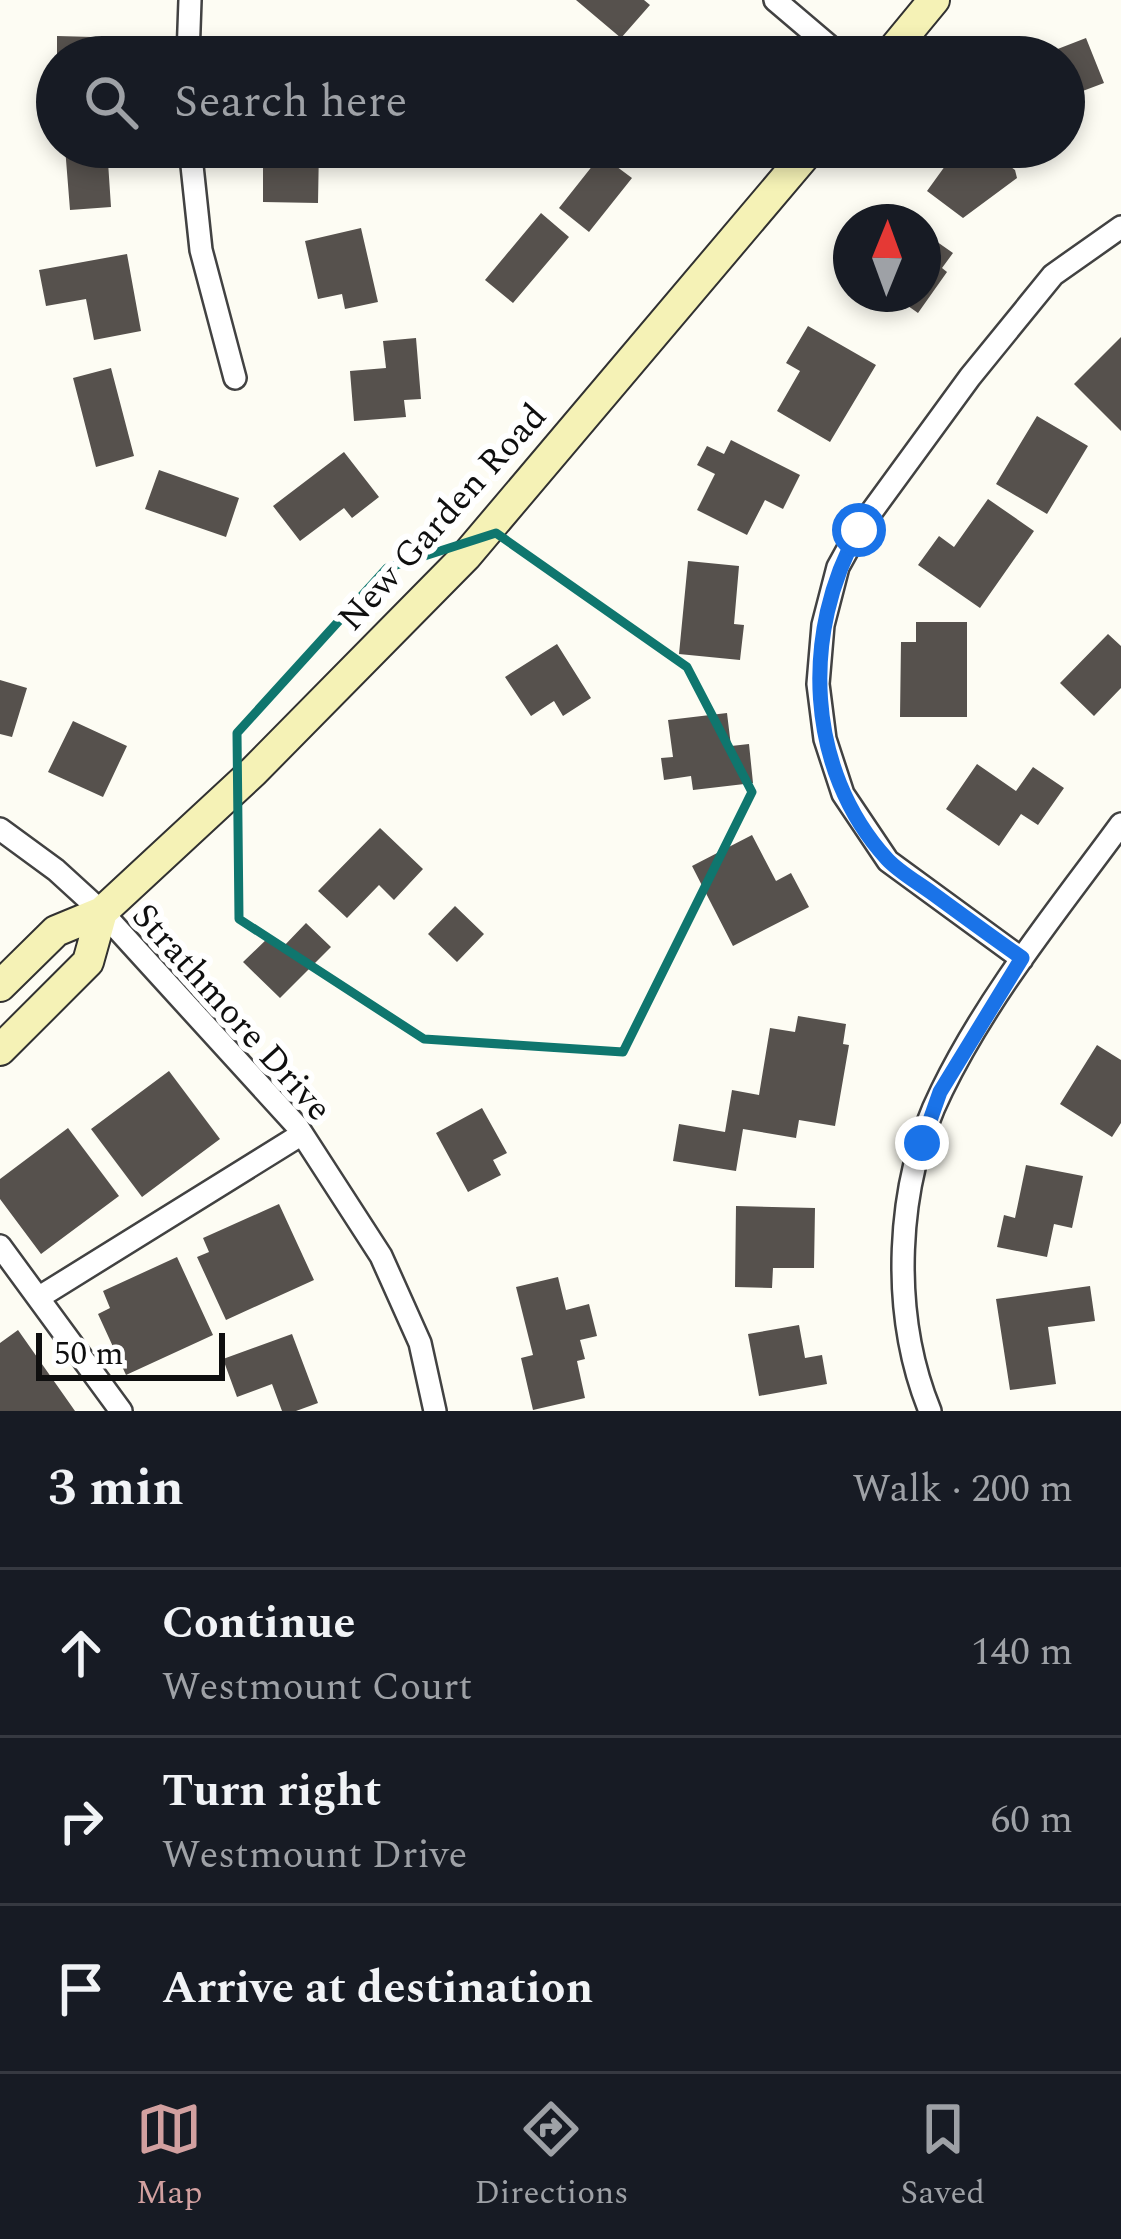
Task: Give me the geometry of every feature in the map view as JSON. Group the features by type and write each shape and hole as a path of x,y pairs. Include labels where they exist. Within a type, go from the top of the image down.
{"main road":[{"path":"904,36 934,0"},
{"name":"New Garden Road","path":"0,986 56,931 101,913 253,772 466,556 794,168"},
{"name":"New Garden Road","path":"0,1050 88,962 101,913"}],"street":[{"path":"189,36 190,0"},
{"path":"775,0 817,36"},
{"path":"191,168 201,250 235,378"},
{"path":"1022,958 888,861 843,794 826,739 818,684 823,625 838,567 859,530 970,377 1053,275 1121,227"},
{"path":"931,1411 912,1345 905,1297 904,1249 917,1163 940,1092 1022,958 1121,824"},
{"name":"Strathmore Drive","path":"0,829 56,870 101,913 302,1135 380,1256 420,1343 435,1411"},
{"path":"38,1298 302,1135"},
{"path":"0,1246 121,1411"}],"highlighted area":[{"path":"496,533 687,667 752,792 623,1052 424,1039 239,919 237,733 387,568"}],"building":[{"path":"576,0 644,0 650,5 619,36"},
{"path":"1085,38 1104,83 1085,90"},
{"path":"67,168 108,168 111,207 70,210"},
{"path":"263,168 319,168 318,203 263,202"},
{"path":"591,168 619,168 632,178 589,232 559,208"},
{"path":"944,168 1012,168 1017,178 963,218 927,191"},
{"path":"541,213 569,237 513,303 485,280"},
{"path":"361,228 378,302 345,309 342,294 318,299 305,241"},
{"path":"941,245 953,253 942,268 947,272 941,280"},
{"path":"127,254 141,331 94,340 86,299 46,306 39,270"},
{"path":"808,326 876,365 830,442 777,411 800,371 786,363"},
{"path":"1121,337 1121,431 1074,384"},
{"path":"416,338 421,399 404,400 406,417 354,421 350,371 386,368 383,341"},
{"path":"111,368 134,456 96,467 73,378"},
{"path":"1037,416 1088,446 1047,514 996,484"},
{"path":"731,440 800,475 783,509 765,500 747,535 697,510 715,474 697,465 707,446 724,454"},
{"path":"344,452 379,497 352,518 344,508 300,541 273,506"},
{"path":"159,470 239,498 226,537 145,509"},
{"path":"988,499 1034,531 980,608 918,565 939,536 954,547"},
{"path":"688,561 739,566 734,624 744,625 740,660 679,654"},
{"path":"916,622 967,622 967,717 900,717 901,642 916,642"},
{"path":"1108,634 1121,646 1121,688 1094,716 1060,683"},
{"path":"557,644 591,698 563,716 554,701 531,716 505,677"},
{"path":"0,680 27,688 12,737 0,734"},
{"path":"727,713 731,746 749,744 753,783 693,790 691,776 664,780 661,758 673,757 668,720"},
{"path":"73,721 127,746 103,797 48,772"},
{"path":"977,764 1016,791 1033,767 1064,788 1038,825 1021,814 999,846 946,809"},
{"path":"380,828 423,869 394,900 379,885 347,918 318,891"},
{"path":"752,835 776,881 791,873 809,907 733,946 692,866"},
{"path":"455,906 484,934 457,962 428,934"},
{"path":"306,923 331,947 280,998 243,962 270,936 282,948"},
{"path":"798,1016 846,1024 843,1044 849,1045 835,1126 799,1120 796,1138 743,1129 736,1171 673,1161 679,1124 725,1132 732,1090 759,1095 770,1028 795,1032"},
{"path":"1097,1045 1121,1060 1121,1123 1112,1137 1060,1104"},
{"path":"169,1071 220,1139 142,1197 91,1129"},
{"path":"482,1108 507,1153 493,1160 501,1175 468,1192 436,1133"},
{"path":"68,1128 119,1196 41,1254 0,1199 0,1179"},
{"path":"1026,1165 1083,1176 1072,1228 1054,1224 1047,1257 997,1247 1004,1215 1015,1218"},
{"path":"279,1204 314,1280 226,1320 197,1257 209,1252 203,1238"},
{"path":"736,1206 815,1208 814,1268 773,1268 772,1288 735,1287"},
{"path":"177,1257 213,1335 126,1375 98,1314 110,1308 103,1291"},
{"path":"558,1277 566,1310 589,1304 597,1336 580,1340 585,1359 577,1361 585,1398 533,1410 521,1358 533,1355 516,1287"},
{"path":"1090,1286 1095,1321 1048,1327 1056,1384 1010,1390 996,1299"},
{"path":"799,1325 805,1358 822,1355 827,1384 759,1396 748,1334"},
{"path":"18,1330 75,1411 0,1411 0,1343"},
{"path":"292,1334 318,1403 282,1411 272,1384 237,1397 223,1359"}],"route":[{"path":"859,530 838,567 823,625 818,684 826,739 843,794 888,861 1022,958 940,1092 922,1143"}]}
